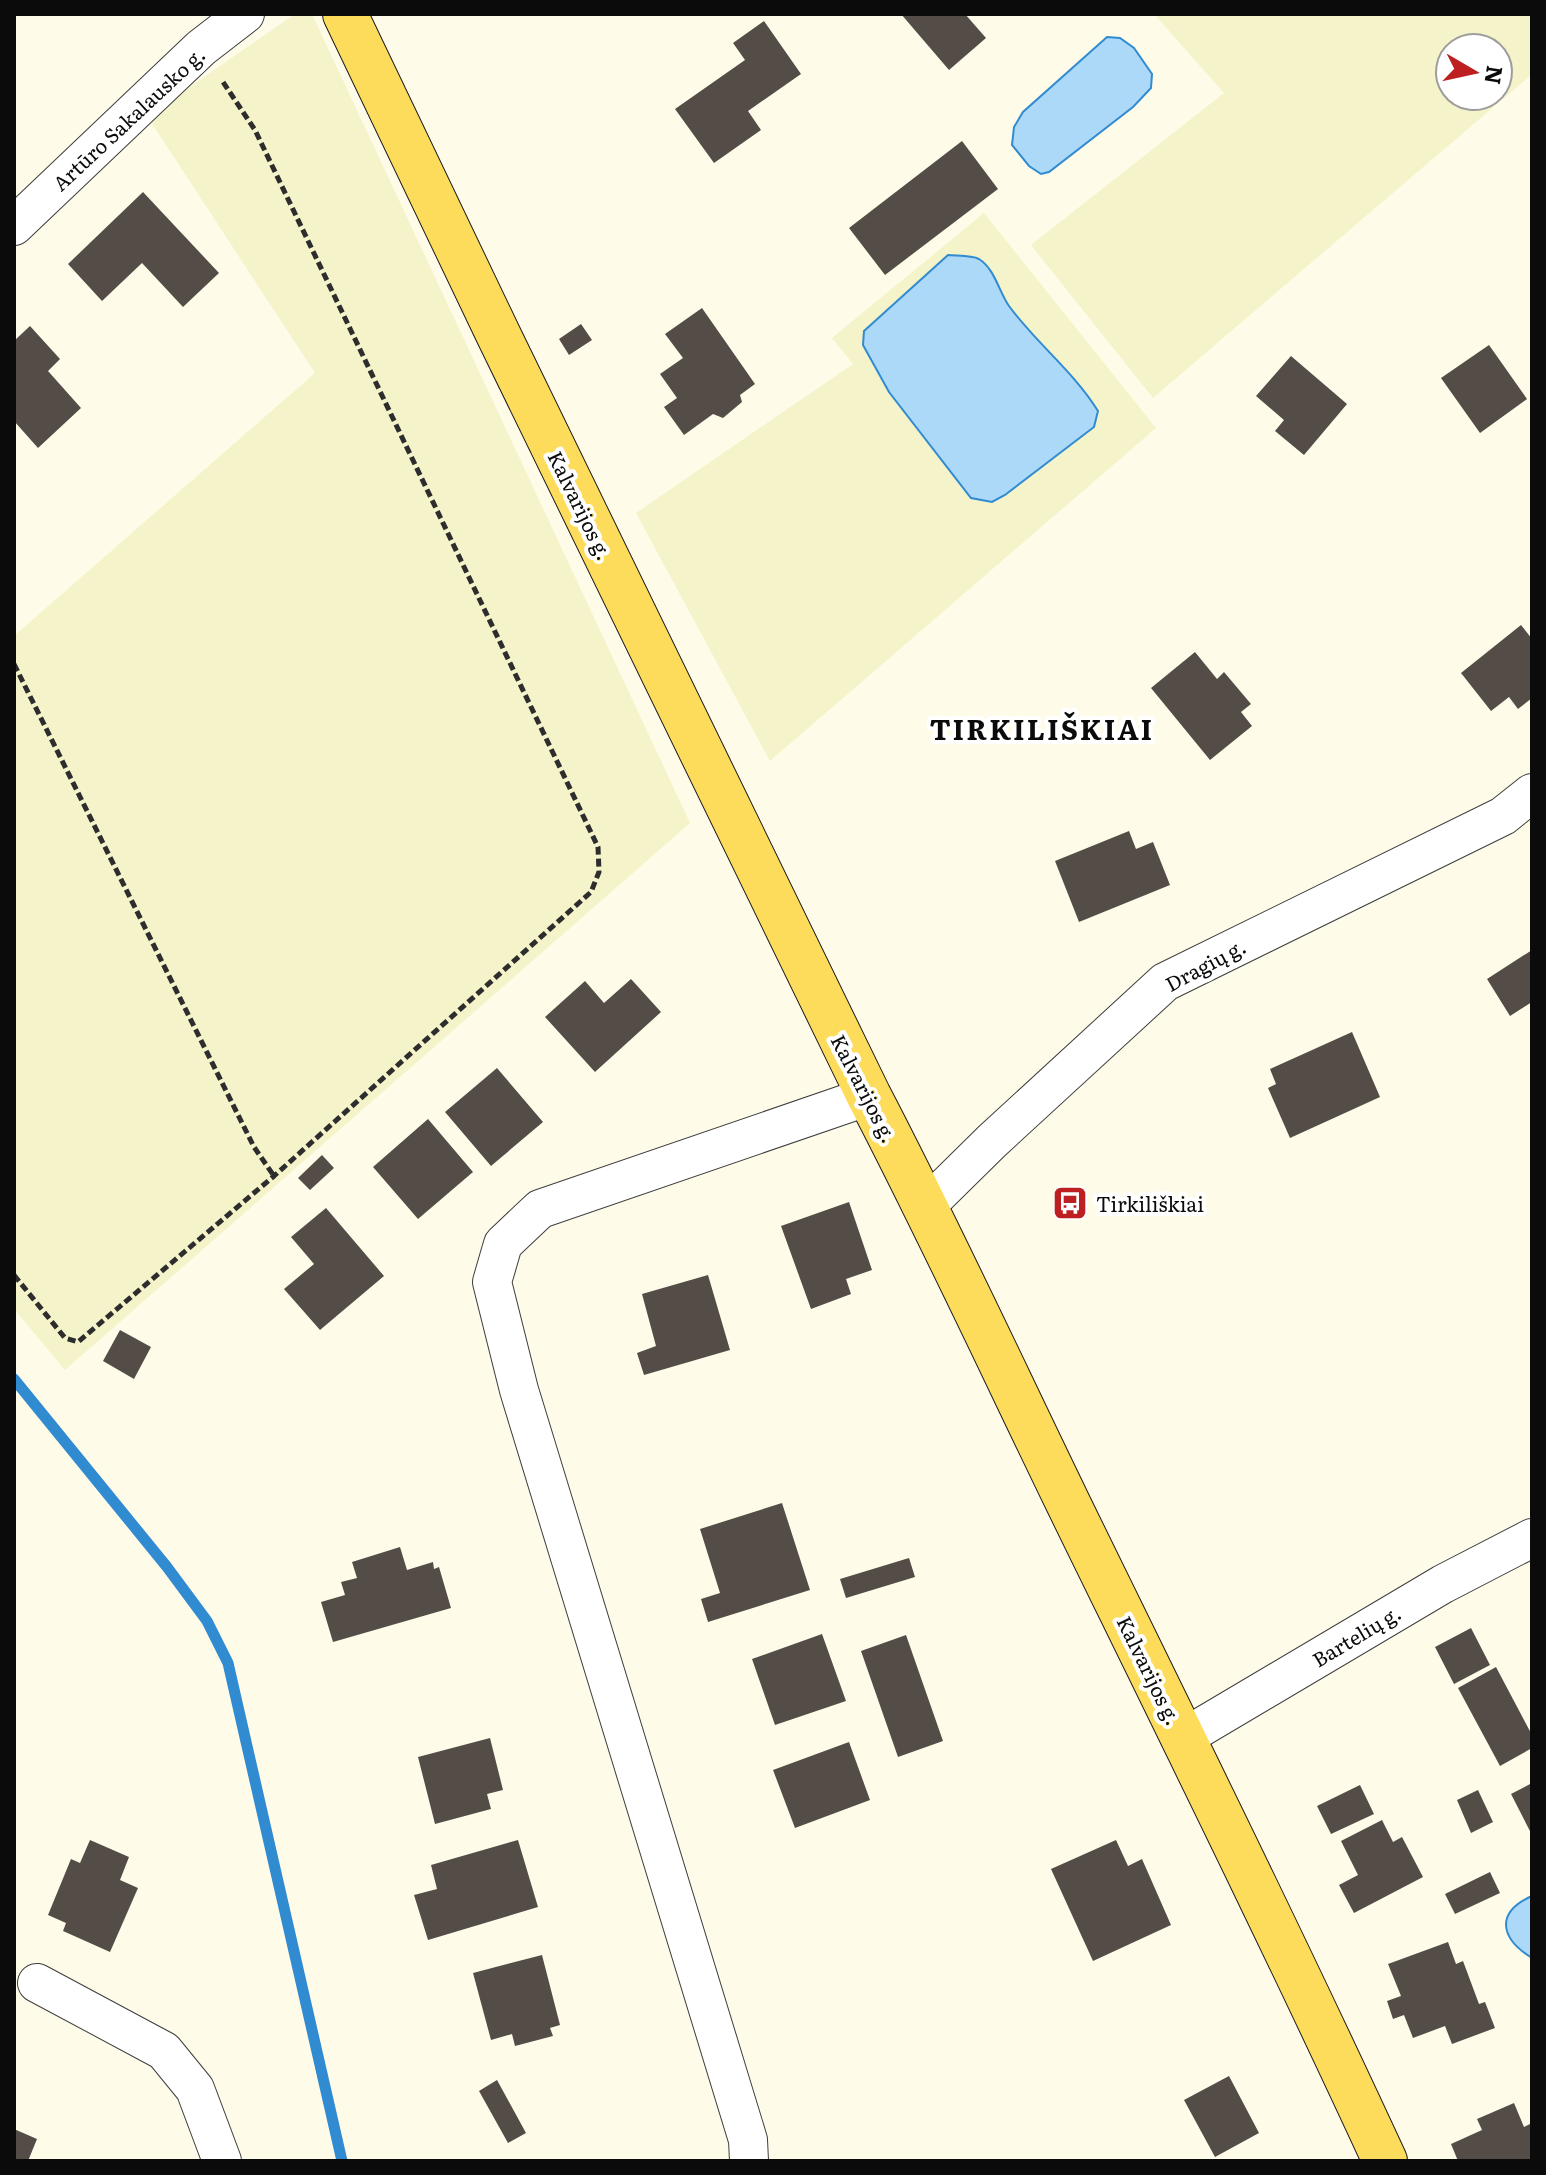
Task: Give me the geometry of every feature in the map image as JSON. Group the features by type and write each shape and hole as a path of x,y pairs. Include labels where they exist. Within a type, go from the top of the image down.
{"main road":[{"name":"Kalvarijos g.","path":"345,14 1289,1954 1385,2161"}],"street":[{"name":"Artūro Sakalausko g.","path":"14,226 201,48 245,14"},
{"name":"Dragių g.","path":"926,1206 1165,982 1503,816 1532,793"},
{"path":"749,2161 748,2140 519,1390 492,1282 503,1244 540,1209 869,1096"},
{"name":"Bartelių g.","path":"1183,1738 1443,1584 1532,1538"},
{"path":"37,1983 164,2051 195,2089 222,2161"}],"path":[{"path":"14,1275 65,1338 78,1342 274,1176 591,892 599,872 598,847 255,130 201,48"},
{"path":"14,664 254,1147 274,1176"}],"shaded area":[{"path":"295,14 312,14 690,823 65,1370 14,1309 14,636 315,373 151,122 181,93"},
{"path":"1154,14 1532,14 1532,74 1514,89 1514,32 1434,32 1434,112 1488,112 1153,398 1031,245 1224,93"},
{"path":"984,213 1156,428 770,761 636,513 853,364 832,338"}],"water":[{"path":"1107,37 1120,38 1134,48 1152,74 1151,88 1133,107 1049,172 1041,174 1029,166 1012,145 1014,127 1023,112"},
{"path":"948,255 972,257 984,263 1009,306 1078,383 1098,411 1094,427 992,502 971,498 889,392 863,345 864,331"},
{"path":"1532,1896 1532,1958 1514,1943 1506,1926 1512,1910"}],"building":[{"path":"901,14 965,14 986,38 949,70"},
{"path":"764,21 801,74 748,111 761,130 714,163 675,109 745,60 733,43"},
{"path":"962,141 998,189 885,275 849,228"},
{"path":"143,192 219,273 183,307 142,263 102,301 68,264"},
{"path":"702,308 755,384 740,395 742,402 723,418 713,414 684,435 664,407 677,398 660,374 683,358 665,334"},
{"path":"581,324 592,340 569,355 559,339"},
{"path":"30,326 60,359 48,371 81,408 38,448 14,421 14,341"},
{"path":"1489,345 1527,399 1480,433 1441,378"},
{"path":"1291,356 1347,404 1304,455 1275,431 1284,420 1256,396"},
{"path":"1521,625 1532,639 1532,698 1518,709 1509,697 1491,711 1461,673"},
{"path":"1195,652 1217,679 1224,672 1251,704 1241,712 1252,726 1210,760 1151,688"},
{"path":"1129,831 1136,849 1153,842 1170,885 1079,922 1055,861"},
{"path":"1532,950 1532,1002 1510,1016 1487,979"},
{"path":"631,979 661,1012 595,1072 545,1017 585,981 604,1003"},
{"path":"1352,1032 1380,1097 1290,1138 1268,1088 1276,1084 1270,1069"},
{"path":"497,1068 543,1122 491,1166 445,1112"},
{"path":"428,1119 473,1172 418,1219 373,1167"},
{"path":"322,1155 334,1168 310,1190 298,1178"},
{"path":"849,1202 872,1270 846,1279 851,1294 811,1309 781,1226"},
{"path":"326,1208 384,1276 320,1330 284,1289 314,1264 291,1237"},
{"path":"708,1275 730,1350 644,1375 637,1353 656,1346 642,1294"},
{"path":"120,1330 151,1347 134,1379 103,1361"},
{"path":"782,1503 810,1590 708,1622 701,1599 720,1593 700,1529"},
{"path":"400,1547 407,1570 433,1562 434,1569 439,1567 451,1608 333,1642 321,1602 345,1595 341,1582 357,1578 352,1562"},
{"path":"909,1558 915,1577 846,1598 840,1579"},
{"path":"1471,1628 1490,1665 1454,1684 1435,1647"},
{"path":"822,1634 846,1701 775,1725 752,1659"},
{"path":"906,1635 943,1741 898,1757 861,1651"},
{"path":"1496,1667 1532,1735 1532,1748 1500,1766 1458,1688"},
{"path":"490,1738 503,1790 487,1794 491,1809 435,1824 418,1757"},
{"path":"849,1742 870,1800 795,1828 773,1770"},
{"path":"1532,1783 1532,1835 1511,1794"},
{"path":"1360,1785 1374,1814 1331,1834 1317,1806"},
{"path":"1478,1790 1493,1822 1471,1833 1457,1800"},
{"path":"1382,1820 1393,1842 1402,1837 1423,1877 1354,1913 1339,1885 1358,1875 1341,1841"},
{"path":"90,1840 129,1857 120,1880 138,1888 110,1952 63,1931 66,1923 48,1915 71,1859 80,1863"},
{"path":"518,1840 538,1907 428,1940 414,1895 437,1889 431,1865"},
{"path":"1116,1840 1128,1866 1142,1859 1171,1925 1093,1961 1051,1869"},
{"path":"1490,1872 1500,1893 1455,1914 1445,1894"},
{"path":"1448,1942 1456,1964 1463,1961 1479,2004 1485,2002 1495,2028 1452,2044 1445,2026 1413,2038 1404,2015 1393,2019 1387,2001 1401,1996 1388,1964"},
{"path":"542,1955 560,2025 550,2028 553,2036 515,2046 512,2034 491,2040 473,1973"},
{"path":"1229,2076 1259,2133 1215,2157 1184,2100"},
{"path":"497,2080 526,2133 508,2143 479,2091"},
{"path":"1514,2103 1524,2127 1532,2123 1532,2161 1458,2161 1451,2144 1482,2130 1477,2119"},
{"path":"14,2129 37,2139 28,2161 14,2161"}],"waterway":[{"path":"14,1379 167,1567 207,1621 228,1663 342,2161"}],"place":[{"name":"Tirkiliškiai","path":"1070,1203"}],"district":[{"name":"TIRKILIŠKIAI","path":"1042,728"}]}
